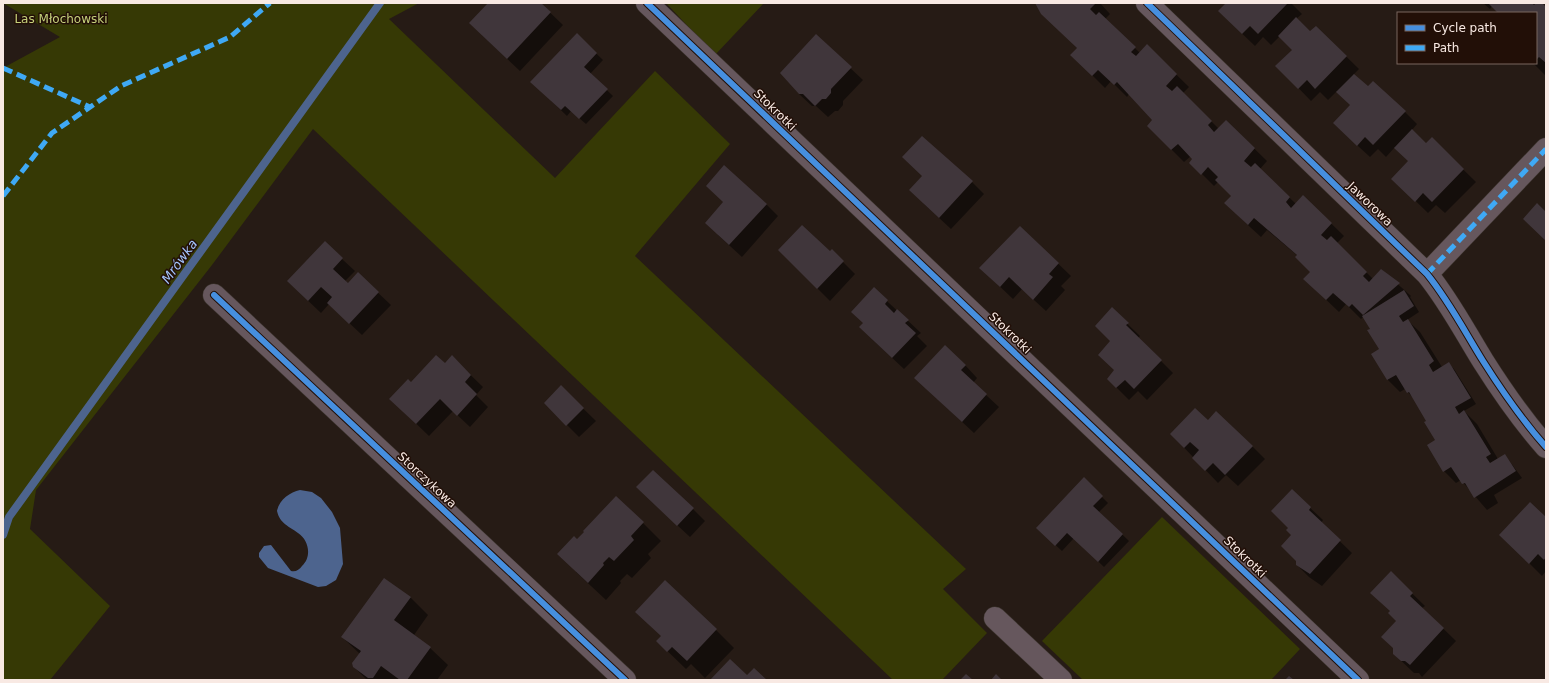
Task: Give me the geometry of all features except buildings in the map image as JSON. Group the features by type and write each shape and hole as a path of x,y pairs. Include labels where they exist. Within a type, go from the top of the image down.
{"street":[{"name":"Stokrotki","path":"647,3 1358,680"},
{"name":"Jaworowa","path":"1147,3 1427,274 1438,287 1484,362 1527,426 1546,447"},
{"path":"1427,274 1546,149"},
{"name":"Storczykowa","path":"214,295 625,680"},
{"path":"995,618 1061,680"}],"green space":[{"name":"Las Młochowski","path":"3,3 419,3 389,19 555,178 655,71 730,144 635,256 966,569 943,589 987,633 942,680 893,680 313,129 212,265 36,490 30,529 110,606 50,680 3,680 3,68 60,37"},
{"path":"666,3 764,3 715,55"},
{"path":"1162,517 1300,649 1271,680 1083,680 1042,641"}],"water":[{"path":"300,490 312,492 321,498 332,512 340,528 343,564 336,580 326,586 318,587 268,568 259,557 259,553 264,546 271,545 291,571 299,570 305,562 308,549 305,540 280,519 277,511 280,503 286,497"}],"waterway":[{"name":"Mrówka","path":"3,535 9,517 380,3"}],"marked path":[{"path":"3,196 52,133 121,86 230,37 270,3"},
{"path":"3,68 90,107"},
{"path":"1427,274 1546,149"}],"cycle path":[{"path":"647,3 1358,680"},
{"path":"1147,3 1427,274 1450,306 1505,394 1546,447"},
{"path":"214,295 625,680"}]}
